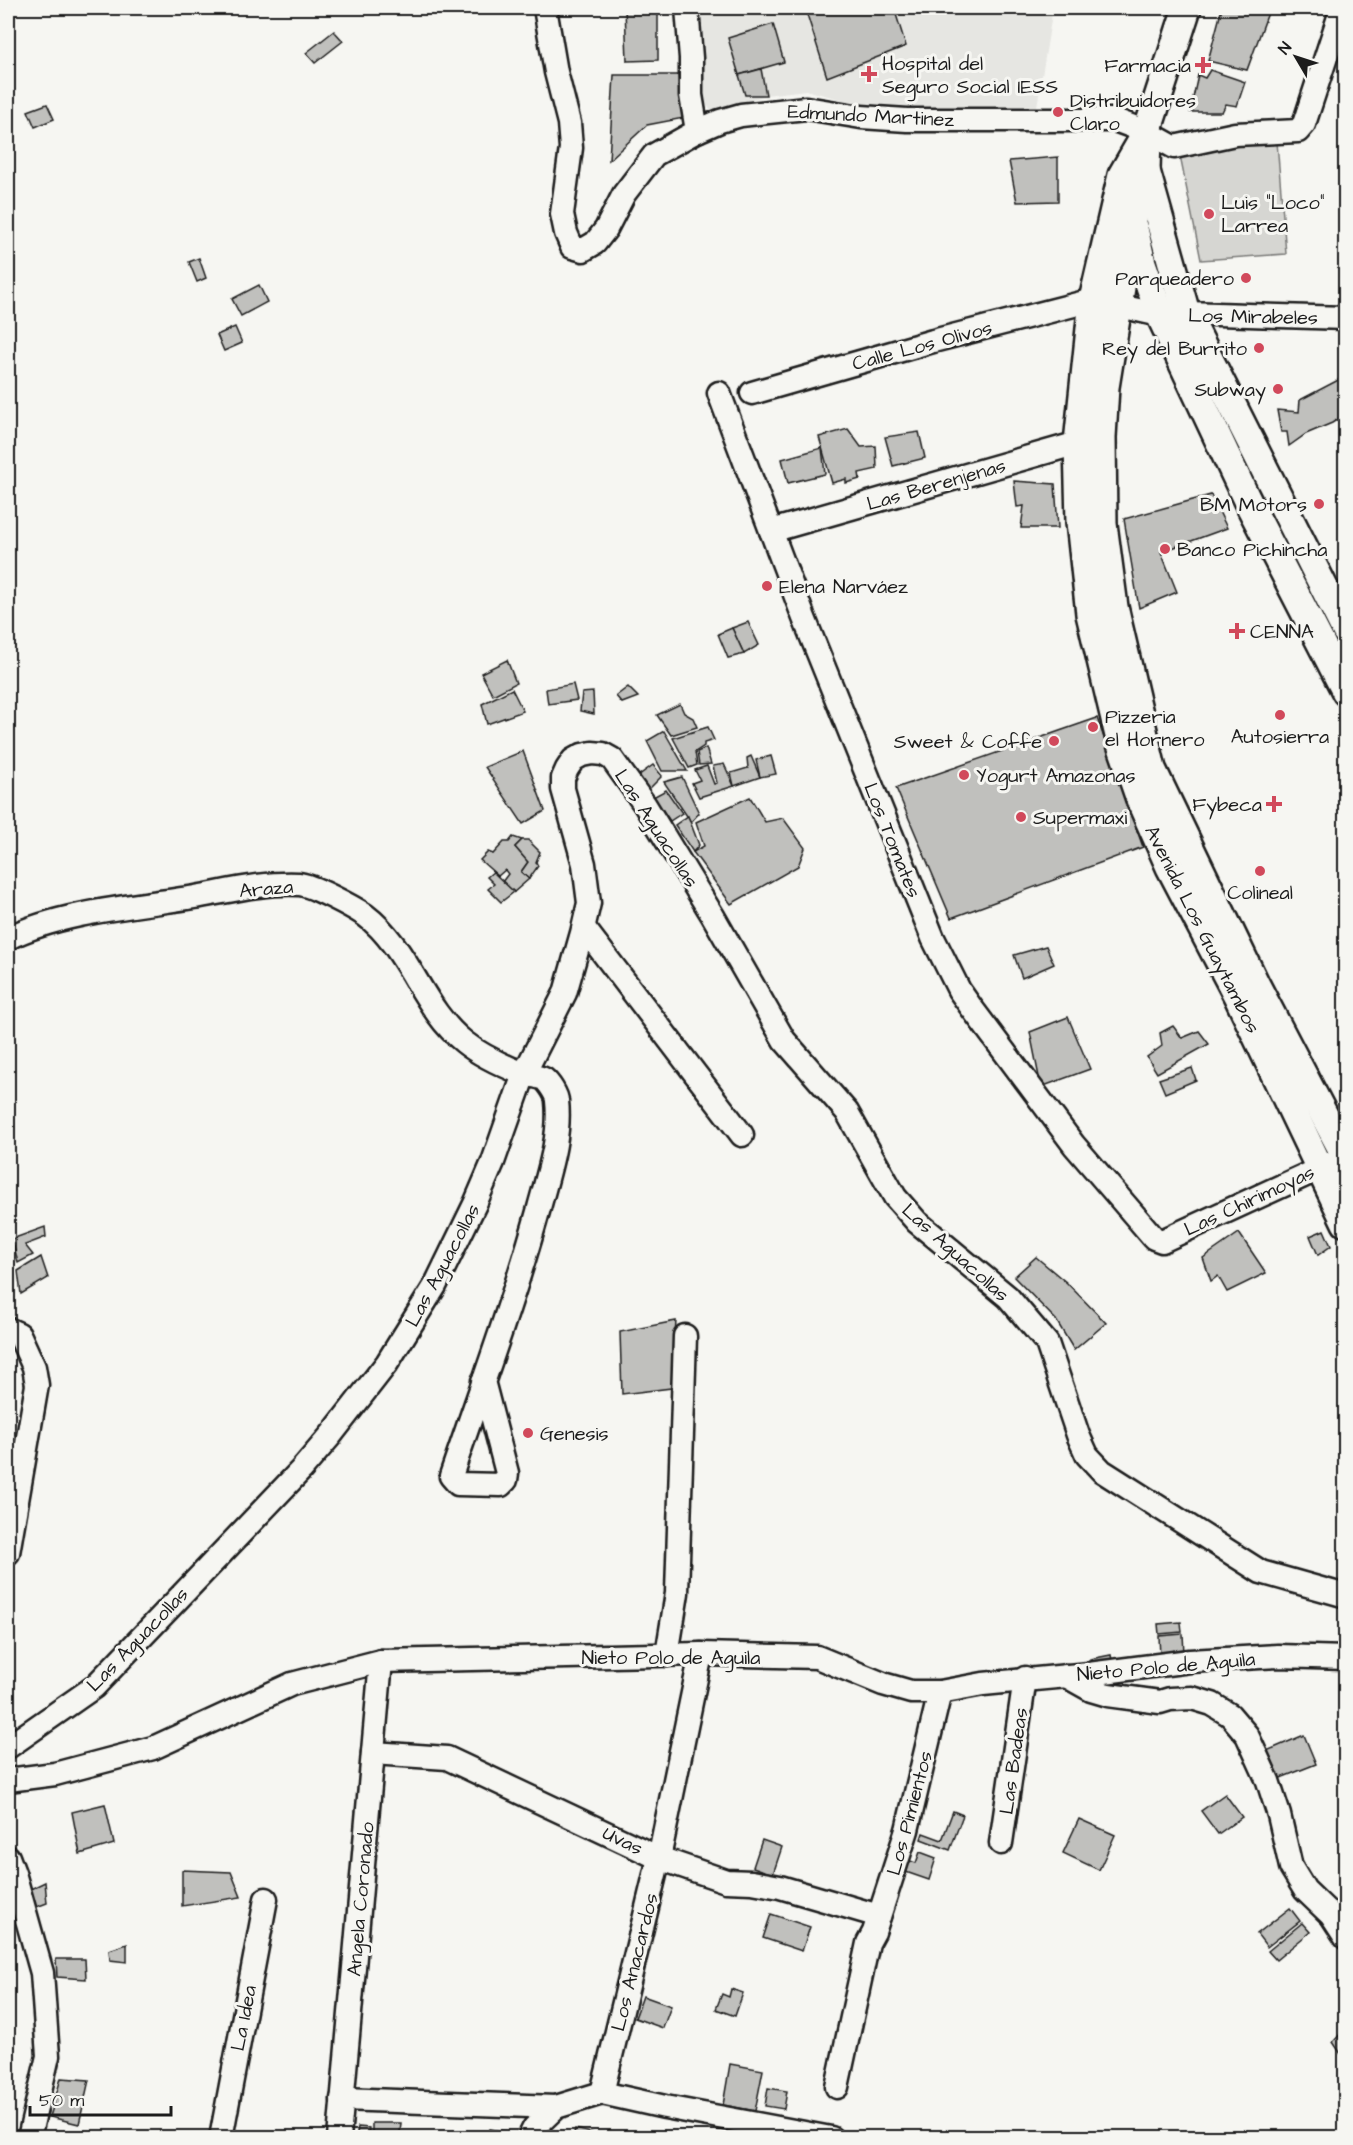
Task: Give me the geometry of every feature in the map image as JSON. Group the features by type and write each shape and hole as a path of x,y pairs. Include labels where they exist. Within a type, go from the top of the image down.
{"main road":[{"name":"Avenida Los Guaytambos","path":"1187,8 1134,173 1105,302 1080,522 1102,611 1121,744 1151,795 1170,867 1247,990 1346,1158"},
{"path":"1134,173 1132,219 1142,263 1273,488 1346,631"},
{"path":"1134,173 1166,245 1173,314 1247,500 1346,692"},
{"name":"Avenida Los Guaytambos","path":"1105,302 1132,219"},
{"path":"1247,500 1273,488"},
{"name":"Avenida Los Guaytambos","path":"1247,990 1320,1167 1346,1223"}],"street":[{"name":"Edmundo Martinez","path":"545,8 556,72 569,123 571,148 562,214 572,247 583,250 595,243 606,229 629,187 654,155 697,131 741,115 806,108 861,117 907,120 1115,120 1147,132 1174,147 1235,134 1298,131 1302,128 1342,8"},
{"path":"687,8 691,58 690,95 697,131"},
{"name":"Los Mirabeles","path":"1105,302 1173,314 1346,318"},
{"name":"Calle Los Olivos","path":"752,393 933,341 1105,302"},
{"name":"Los Tomates","path":"719,393 771,531 928,927 959,990 997,1045 1068,1137 1154,1238"},
{"name":"Las Berenjenas","path":"771,531 1090,440"},
{"name":"Las Aguacollas","path":"8,1747 94,1687 301,1470 360,1400 393,1354 435,1286 480,1194 524,1074 565,993 589,903 588,883 563,784 567,769 573,760 582,755 598,753 608,756 616,763 645,805 713,916 784,1040 847,1112 896,1197 917,1222 1008,1297 1047,1343 1087,1455 1102,1471 1261,1572 1346,1596"},
{"name":"Araza","path":"8,938 35,927 116,909 261,886 301,884 331,896 363,914 391,941 414,973 430,1001 463,1042 524,1074 544,1080 557,1098 558,1123 554,1151 523,1265 483,1381"},
{"path":"584,928 742,1135"},
{"name":"Las Chirimoyas","path":"1154,1238 1162,1241 1320,1167 1346,1158"},
{"path":"8,1329 19,1334 34,1367 37,1385 8,1553"},
{"path":"667,1655 677,1593 685,1336"},
{"name":"Nieto Polo de Aguila","path":"8,1780 55,1774 153,1748 292,1684 381,1661 701,1654 818,1657 883,1684 910,1692 940,1692 1025,1678 1066,1676 1190,1660 1278,1656 1346,1658"},
{"name":"Los Anacardos","path":"602,2092 659,1858 701,1654"},
{"name":"Angela Coronado","path":"339,2138 381,1661"},
{"path":"1066,1676 1090,1690 1108,1695 1160,1702 1192,1698 1212,1704 1230,1715 1247,1735 1268,1781 1279,1815 1291,1867 1305,1890 1331,1915 1346,1938"},
{"name":"Las Badeas","path":"1001,1843 1025,1678"},
{"name":"Los Pimientos","path":"837,2087 868,1943 907,1830 940,1692"},
{"name":"Uvas","path":"373,1753 447,1758 659,1858 726,1881 752,1882 780,1887 876,1924"},
{"path":"8,1857 42,1973 48,2056 29,2138"},
{"name":"La Idea","path":"221,2138 266,1899"},
{"path":"342,2099 556,2107 602,2092 665,2107 831,2138"},
{"path":"529,2138 534,2127 556,2107"}],"shaded area":[{"name":"Hospital del Seguro Social IESS","path":"690,8 1053,8 1035,119 904,117 806,90 766,95 713,112 700,98"},
{"path":"1277,142 1286,254 1201,260 1179,151"}],"building":[{"path":"625,8 658,8 658,60 627,61"},
{"path":"805,8 894,8 906,46 827,77"},
{"path":"1222,8 1269,10 1247,70 1208,61"},
{"path":"773,24 784,62 739,75 728,38"},
{"path":"334,31 343,41 315,63 306,53"},
{"path":"761,69 766,95 745,95 739,75"},
{"path":"1210,70 1245,82 1237,106 1226,104 1222,112 1190,112 1198,75 1205,78"},
{"path":"614,75 678,75 679,95 686,97 689,117 647,125 609,160"},
{"path":"47,104 54,119 35,127 28,111"},
{"path":"1058,157 1058,201 1017,202 1009,161"},
{"path":"199,258 206,278 197,282 189,262"},
{"path":"259,285 267,302 241,316 232,299"},
{"path":"235,327 242,343 224,351 217,335"},
{"path":"1346,376 1346,414 1306,434 1289,446 1287,432 1281,432 1277,410 1299,412 1300,400"},
{"path":"848,429 861,447 876,446 877,469 859,473 860,479 846,483 846,479 832,483 819,437"},
{"path":"919,432 925,458 893,466 885,437"},
{"path":"822,448 825,474 788,483 782,459"},
{"path":"1014,481 1055,484 1058,528 1021,528 1024,506 1017,507"},
{"path":"1211,495 1227,528 1161,552 1177,592 1139,608 1124,519"},
{"path":"748,622 759,645 744,654 732,628"},
{"path":"732,628 744,654 728,658 718,634"},
{"path":"507,660 516,683 493,695 481,673"},
{"path":"573,684 577,700 548,704 546,689"},
{"path":"628,687 638,697 622,703 616,696"},
{"path":"512,689 523,711 487,724 482,704"},
{"path":"593,692 594,714 580,711 582,693"},
{"path":"680,704 684,713 693,718 697,727 671,735 657,715"},
{"name":"Supermaxi","path":"1097,718 1143,847 951,918 896,788"},
{"path":"708,727 714,740 704,743 704,746 695,752 697,765 689,768 673,738"},
{"path":"664,731 687,771 662,771 647,741"},
{"path":"706,748 711,764 699,765 697,752"},
{"path":"523,751 545,811 523,824 485,767"},
{"path":"751,756 760,777 734,786 731,773 748,768 747,758"},
{"path":"771,756 776,774 760,777 756,760"},
{"path":"724,764 734,786 699,797 692,783 700,780 695,770 707,766 714,784 717,783 713,766"},
{"path":"653,765 662,776 648,790 638,776"},
{"path":"682,777 699,813 691,822 664,782"},
{"path":"666,790 682,813 670,821 653,797"},
{"path":"750,797 765,822 783,818 805,848 798,866 731,904 693,852 704,846 696,822"},
{"path":"688,816 699,845 693,852 675,825"},
{"path":"513,837 522,840 515,847 528,862 521,872 529,879 514,892 502,882 508,874 505,870 498,876 480,860 488,852 493,854 504,842 509,842"},
{"path":"522,840 528,840 540,852 536,862 538,866 529,879 521,872 528,862 515,847"},
{"path":"493,872 514,892 501,902 488,889 494,884 487,877"},
{"path":"1046,946 1054,964 1022,978 1014,955"},
{"path":"1068,1017 1090,1069 1041,1087 1030,1032"},
{"path":"1173,1026 1182,1038 1199,1031 1209,1044 1157,1073 1147,1057 1162,1046 1160,1033"},
{"path":"1192,1068 1196,1080 1165,1093 1159,1079"},
{"path":"45,1227 46,1237 25,1245 33,1255 18,1263 12,1239"},
{"path":"1324,1230 1331,1246 1318,1255 1310,1236"},
{"path":"1239,1233 1266,1273 1227,1292 1218,1276 1211,1281 1203,1258"},
{"path":"41,1257 48,1278 21,1294 18,1271"},
{"path":"1036,1257 1067,1283 1106,1323 1074,1350 1056,1320 1014,1277"},
{"path":"676,1321 671,1388 622,1394 620,1332"},
{"path":"1181,1622 1182,1632 1159,1634 1158,1624"},
{"path":"1183,1634 1184,1654 1160,1656 1159,1636"},
{"path":"1111,1655 1113,1665 1092,1669 1090,1659"},
{"path":"1304,1735 1316,1764 1273,1781 1262,1753"},
{"path":"1225,1794 1242,1817 1218,1834 1201,1811"},
{"path":"105,1804 114,1844 80,1854 72,1812"},
{"path":"953,1811 963,1815 950,1850 921,1839 923,1833 942,1840"},
{"path":"1079,1819 1115,1835 1099,1870 1063,1853"},
{"path":"762,1840 782,1847 773,1874 753,1867"},
{"path":"920,1852 936,1858 929,1880 903,1871 907,1860 916,1863"},
{"path":"182,1870 231,1872 241,1897 182,1906"},
{"path":"45,1882 47,1903 31,1909 24,1892"},
{"path":"1290,1908 1300,1921 1267,1947 1257,1934"},
{"path":"771,1914 810,1927 802,1951 763,1938"},
{"path":"1302,1923 1310,1932 1276,1960 1268,1951"},
{"path":"127,1944 127,1962 110,1960 109,1950"},
{"path":"56,1959 85,1959 86,1979 57,1977"},
{"path":"731,1989 743,1993 735,2016 716,2009 722,1994 729,1997"},
{"path":"643,1996 671,2006 663,2028 635,2018"},
{"path":"1346,2028 1346,2048 1341,2054 1333,2042"},
{"path":"730,2064 763,2070 755,2111 723,2105"},
{"path":"61,2078 89,2080 79,2124 50,2117"},
{"path":"768,2088 787,2091 784,2109 765,2106"},
{"path":"372,2123 401,2123 400,2133 392,2134 390,2138 372,2138"},
{"path":"358,2127 369,2128 368,2138 356,2138"},
{"path":"490,2129 515,2133 515,2138 489,2138"},
{"path":"575,2129 592,2133 591,2138 558,2138 562,2135 573,2137"}],"place":[{"name":"Farmacia","path":"1203,65"},
{"name":"Hospital del Seguro Social IESS","path":"869,74"},
{"name":"Distribuidores Claro","path":"1058,112"},
{"name":"Luis \"Loco\" Larrea","path":"1209,214"},
{"name":"Parqueadero","path":"1246,278"},
{"name":"Rey del Burrito","path":"1259,348"},
{"name":"Subway","path":"1278,389"},
{"name":"BM Motors","path":"1319,504"},
{"name":"Banco Pichincha","path":"1165,549"},
{"name":"Elena Narváez","path":"767,586"},
{"name":"CENNA","path":"1237,631"},
{"name":"Autosierra","path":"1280,715"},
{"name":"Pizzeria el Hornero","path":"1093,727"},
{"name":"Sweet & Coffe","path":"1054,741"},
{"name":"Yogurt Amazonas","path":"964,775"},
{"name":"Fybeca","path":"1274,804"},
{"name":"Supermaxi","path":"1021,817"},
{"name":"Colineal","path":"1260,871"},
{"name":"Genesis","path":"528,1433"}]}
